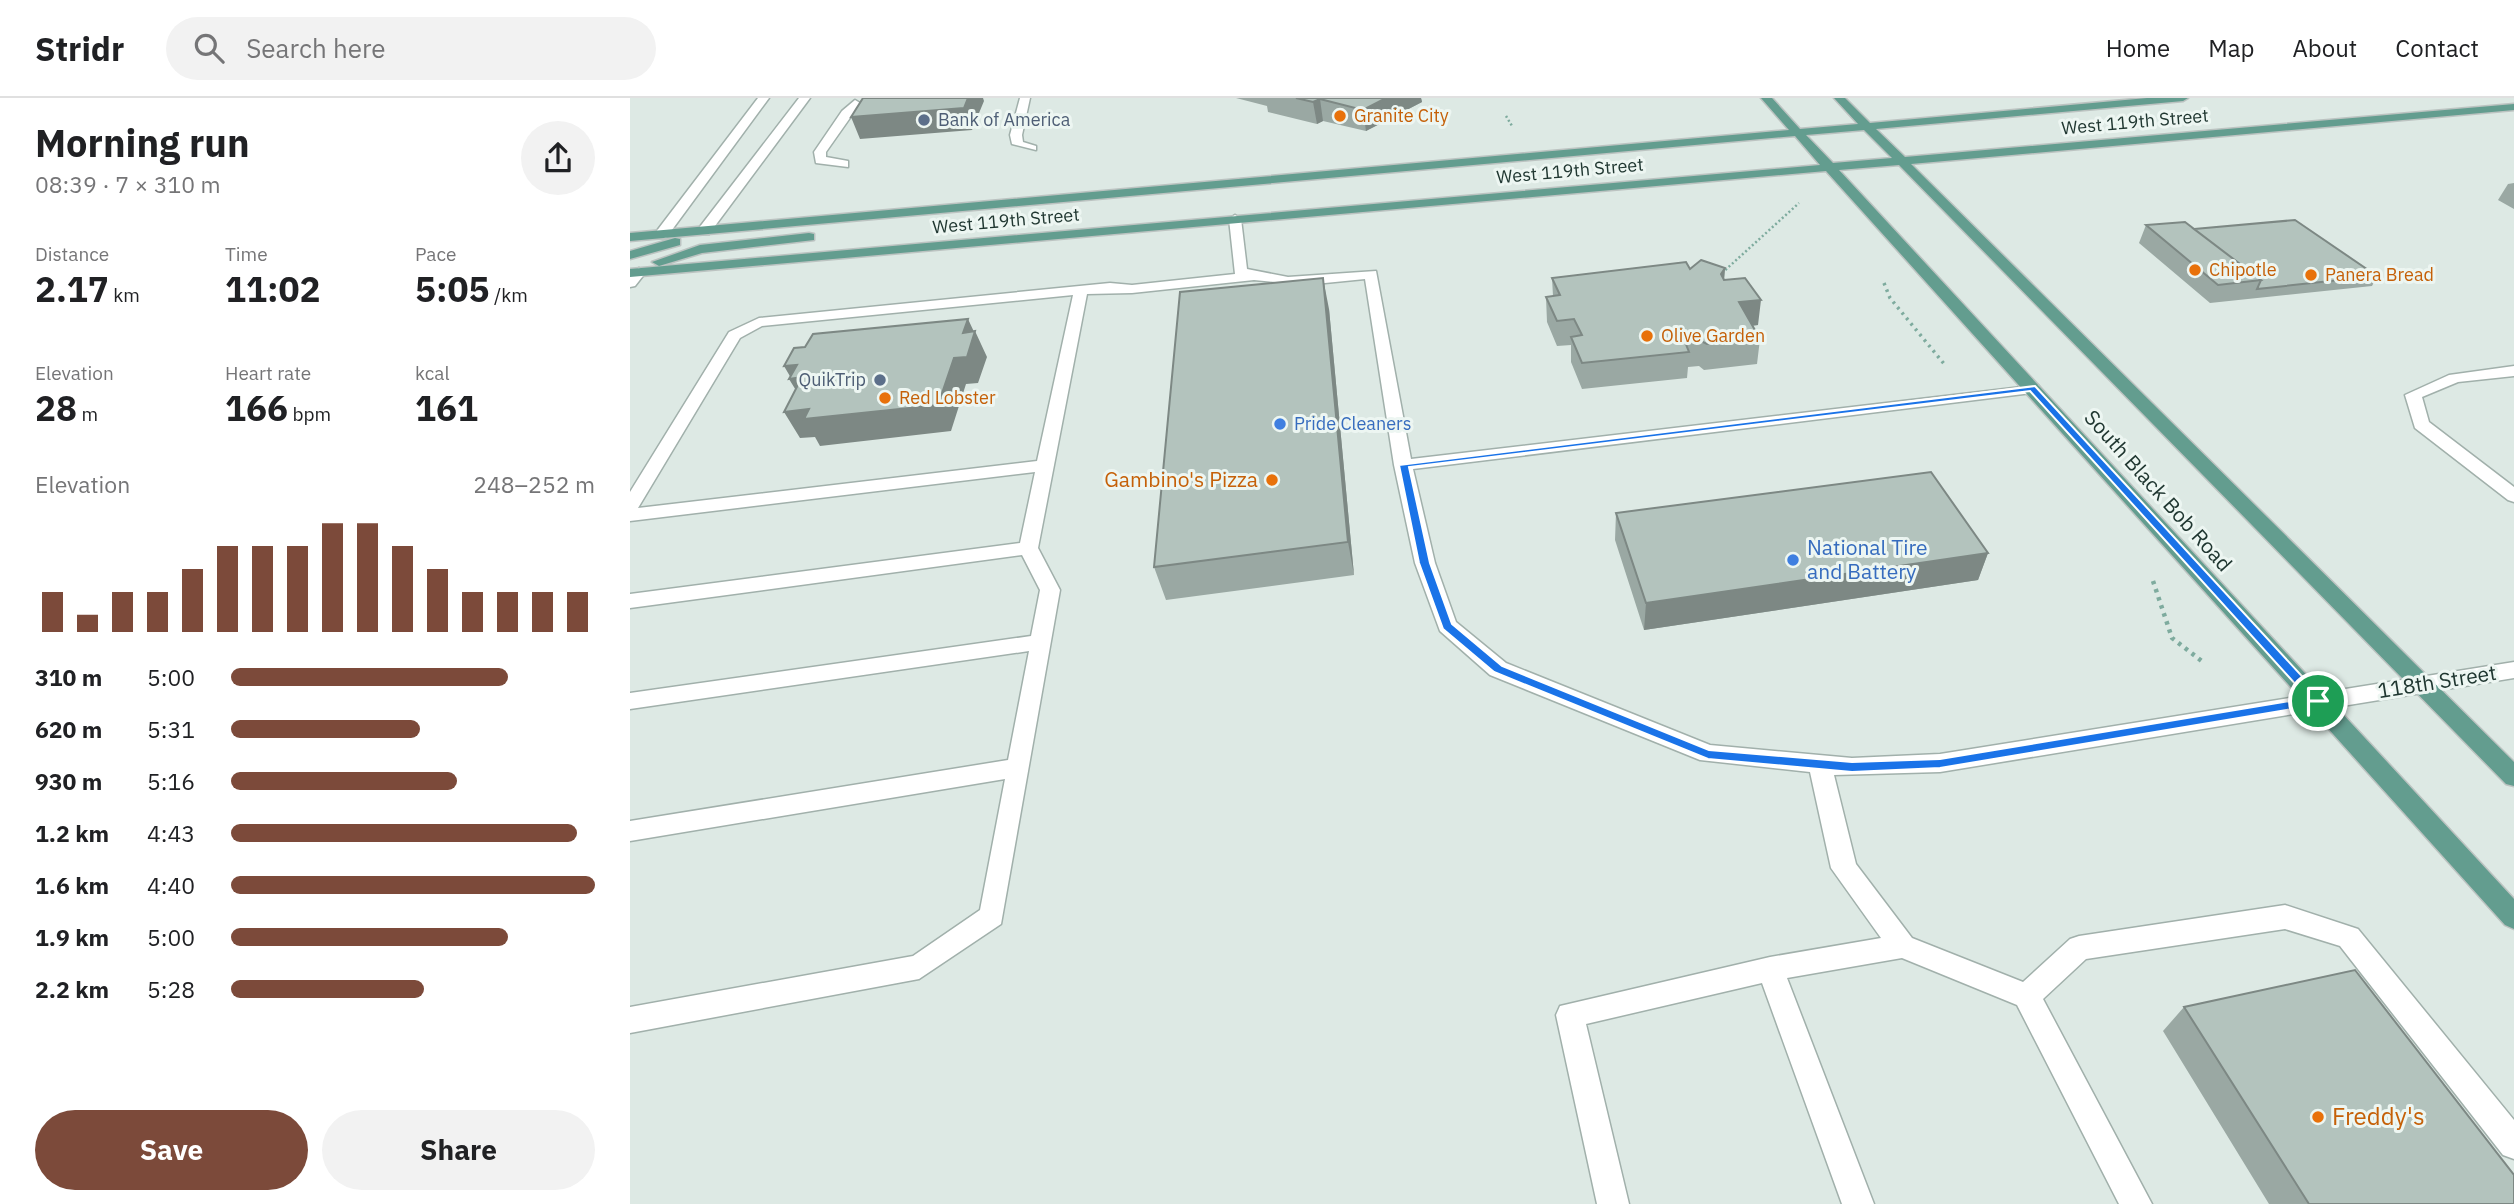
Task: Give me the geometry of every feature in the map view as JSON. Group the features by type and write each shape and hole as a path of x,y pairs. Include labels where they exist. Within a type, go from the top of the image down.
{"main road":[{"name":"South Black Bob Road","path":"1766,98 2514,917"},
{"path":"1839,98 2514,777"},
{"name":"West 119th Street","path":"630,237 1099,197 1866,124 2183,98"},
{"name":"West 119th Street","path":"633,276 1830,165 2514,107"},
{"path":"915,226 956,222 1099,197"},
{"path":"630,255 650,251 704,231"},
{"path":"633,276 665,259 700,249 818,236"}],"street":[{"path":"661,234 764,98"},
{"path":"704,231 805,98"},
{"path":"846,113 874,99 886,98"},
{"path":"1025,98 1016,135 1018,144 1032,148"},
{"path":"844,164 820,160 820,152 846,113 862,99"},
{"path":"846,113 871,104 899,102"},
{"path":"1235,219 1240,271 1253,276"},
{"name":"118th Street","path":"1253,276 1288,282 1371,274 1403,465 1425,563 1447,626 1498,669 1708,754 1852,767 1940,764 2514,670"},
{"path":"630,507 734,335 759,322 1253,276"},
{"path":"630,1020 919,967 992,916 1049,590 1028,548 1081,290"},
{"path":"2514,371 2455,379 2413,395 2421,424 2514,496"},
{"path":"1403,465 2032,388"},
{"path":"630,514 1045,465"},
{"path":"630,601 1028,548"},
{"path":"630,701 1040,642"},
{"path":"1820,764 1844,868 1903,946 2027,996 2136,1204"},
{"path":"630,831 1018,768"},
{"path":"2027,996 2079,948 2285,917 2349,937 2514,1144"},
{"path":"2349,937 2355,984"},
{"path":"1613,1204 1570,1015 1770,969 1903,946"},
{"path":"1770,969 1858,1204"}],"path":[{"path":"1716,278 1804,199"}],"building":[{"path":"863,98 968,98 964,108 851,117"},
{"path":"1296,98 1386,98 1363,110 1320,99 1313,102"},
{"path":"2295,220 2377,276 2257,289 2261,280 2194,229"},
{"path":"2185,222 2261,280 2218,285 2146,225"},
{"name":"Olive Garden","path":"1701,260 1725,268 1721,274 1724,280 1745,278 1761,300 1739,302 1760,339 1707,344 1701,341 1685,342 1689,352 1582,363 1571,337 1582,335 1574,319 1557,321 1546,297 1560,295 1552,278 1686,262 1690,269"},
{"path":"1323,278 1348,542 1154,567 1180,292"},
{"path":"968,319 963,333 975,331 967,357 954,358 938,405 804,419 809,409 784,412 802,377 789,379 797,365 784,366 794,348 805,347 813,334"},
{"name":"National Tire and Battery","path":"1931,472 1988,553 1646,603 1616,513"},
{"name":"Freddy's","path":"2355,970 2514,1175 2514,1204 2309,1204 2184,1007"}],"place":[{"name":"Granite City","path":"1340,116"},
{"name":"Bank of America","path":"924,120"},
{"name":"Chipotle","path":"2195,270"},
{"name":"Panera Bread","path":"2311,275"},
{"name":"Olive Garden","path":"1647,336"},
{"name":"QuikTrip","path":"880,380"},
{"name":"Red Lobster","path":"885,398"},
{"name":"Pride Cleaners","path":"1280,424"},
{"name":"Gambino's Pizza","path":"1272,480"},
{"name":"National Tire and Battery","path":"1793,560"},
{"name":"Freddy's","path":"2318,1117"}],"route":[{"path":"2032,388 2318,701 1940,764 1852,767 1708,754 1635,722 1498,669 1447,626 1425,563 1403,465 2032,388"}]}
